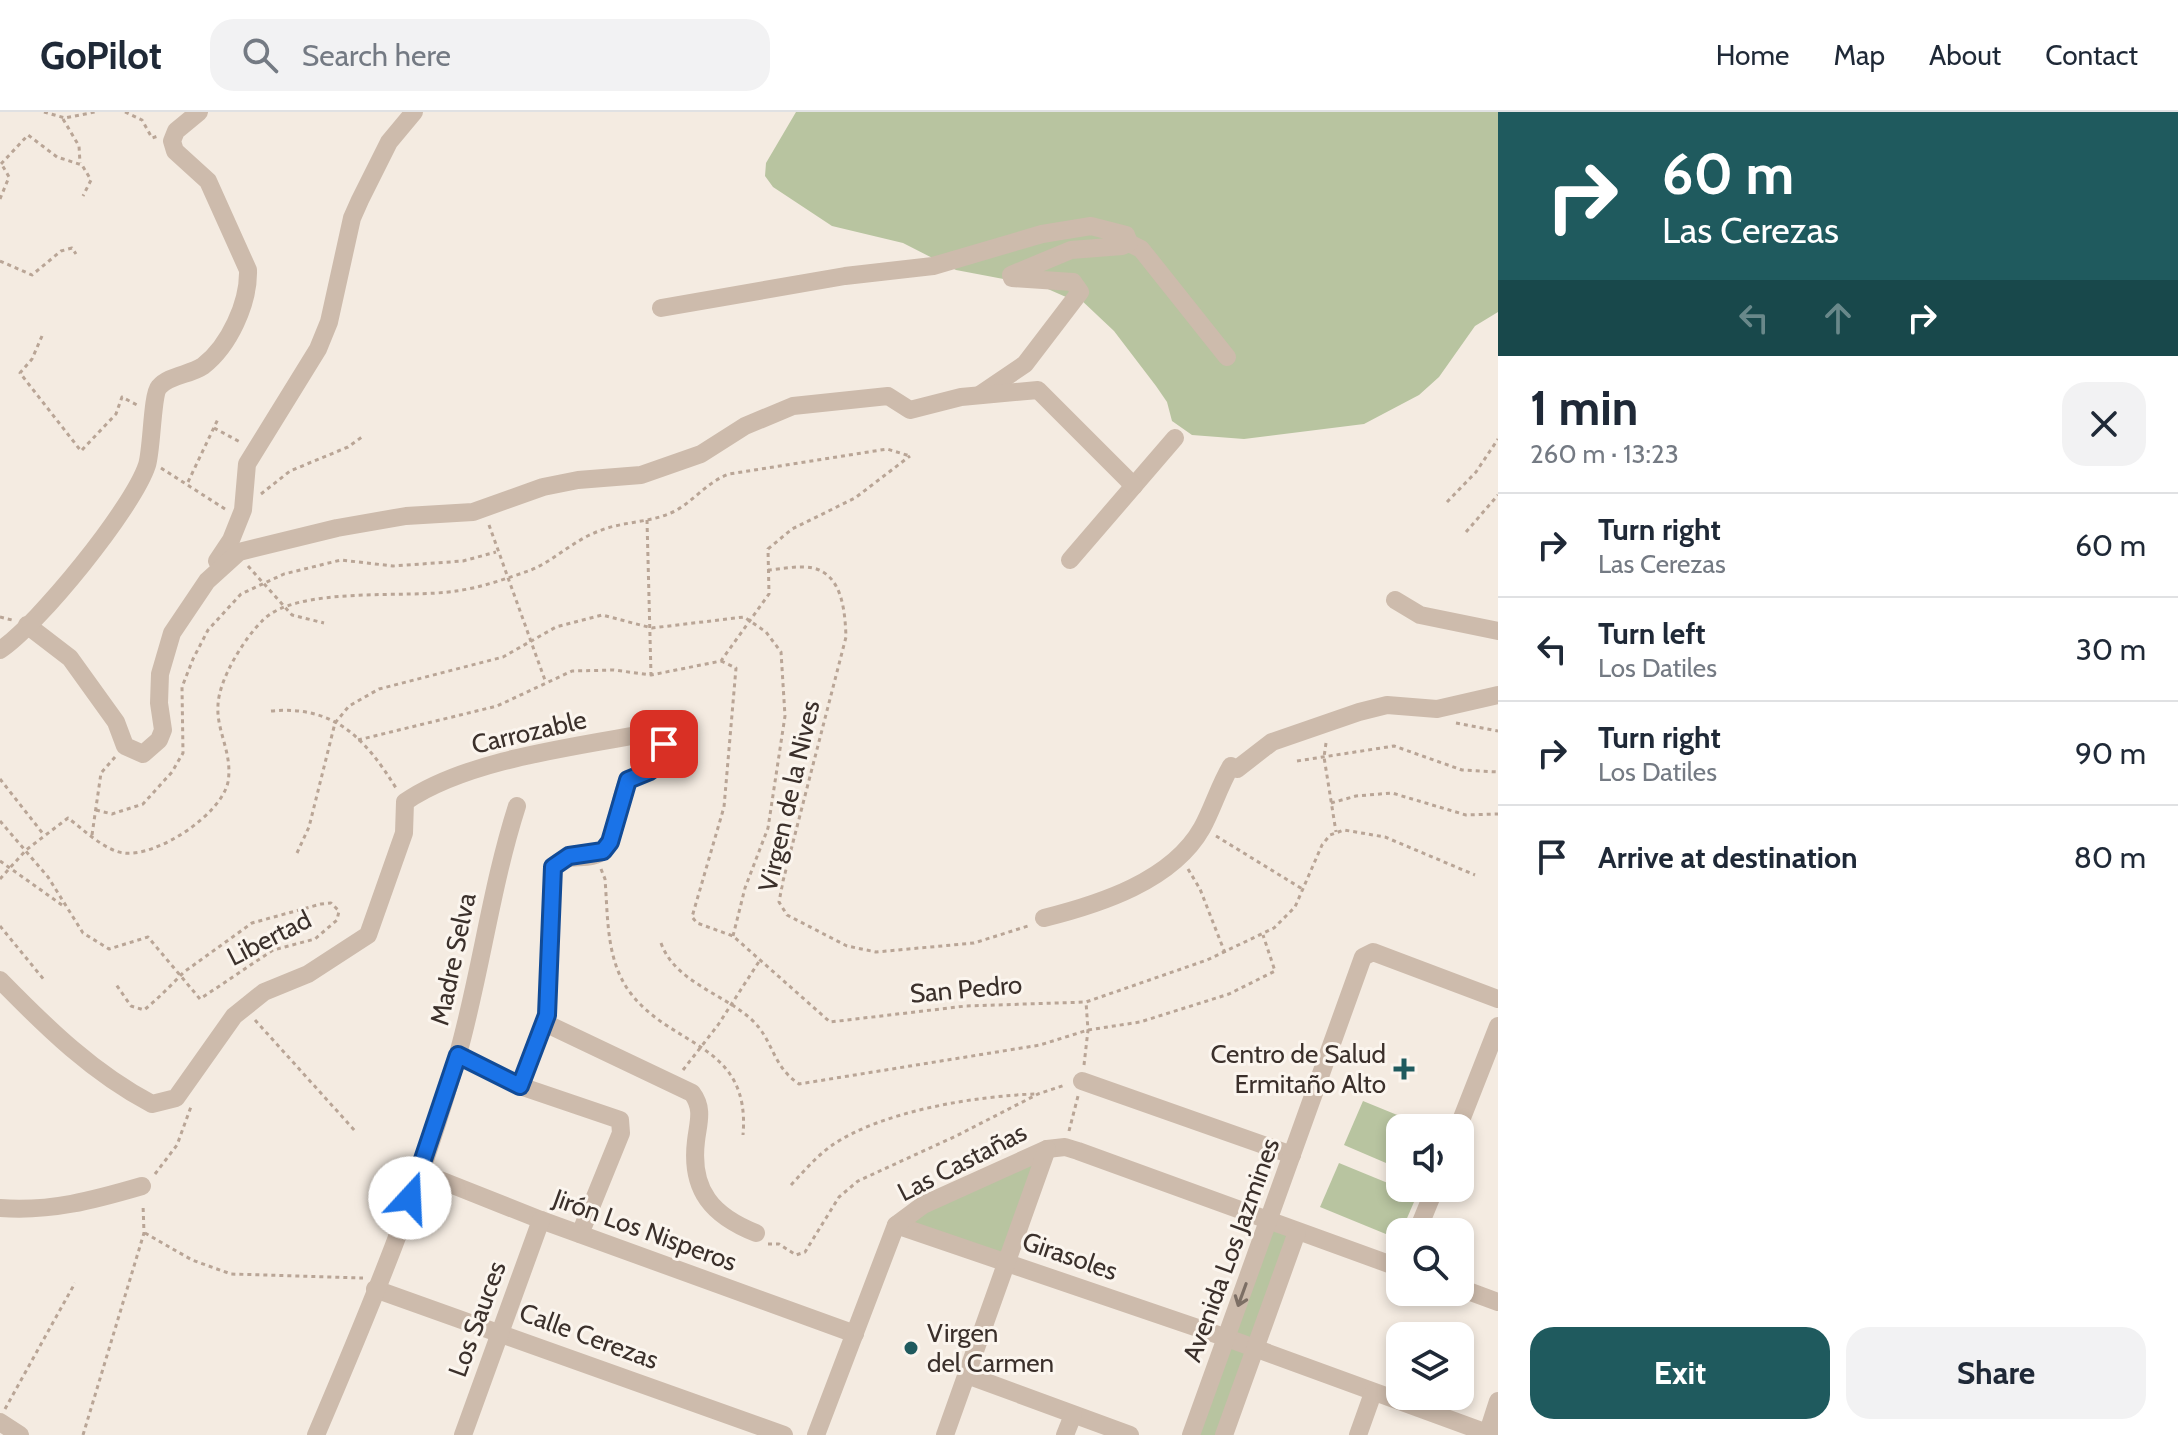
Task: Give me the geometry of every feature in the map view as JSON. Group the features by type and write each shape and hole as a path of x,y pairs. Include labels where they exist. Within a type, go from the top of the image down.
{"street":[{"path":"0,650 75,574 121,512 147,461 154,397 159,386 202,367 223,345 249,285 248,270 239,244 208,181 175,151 173,138 199,112"},
{"path":"27,625 70,658 116,722 125,746 143,754 159,740 163,730 159,703 160,674 172,633 231,540 241,515 243,482 255,450 318,349 329,322 352,218 389,142 414,112"},
{"path":"661,308 845,276 933,266 1042,234 1091,226 1121,231 1129,243 1141,249 1227,357"},
{"path":"979,396 1025,364 1080,292 1073,282 1012,278 1011,275 1071,250 1129,243"},
{"path":"189,604 207,581 239,552 337,528 485,508 543,487 641,475 701,454 745,426 793,406 888,396 910,410 979,396 1038,390 1134,486"},
{"path":"1070,560 1175,438"},
{"path":"1395,600 1420,615 1498,631"},
{"path":"1044,918 1106,898 1180,858 1201,829 1231,766 1237,769 1272,742 1343,716 1387,705 1437,709 1498,695"},
{"name":"Carrozable","path":"405,802 425,788 475,770 654,732 661,736 664,744 650,771 628,780 610,842 595,854"},
{"path":"0,980 63,1043 111,1082 152,1104 176,1098 217,1036 245,1008 264,992 284,981 308,974 368,935 404,833 405,802"},
{"name":"Madre Selva","path":"316,1435 420,1172 458,1055 478,975 501,855 517,806"},
{"path":"520,1086 545,1023 553,867 569,856 595,854"},
{"name":"Avenida Los Jazmines","path":"1191,1435 1363,957 1373,952 1498,999"},
{"path":"545,1023 675,1084 698,1101 696,1158 698,1179 705,1198 722,1218 756,1233"},
{"path":"1463,1114 1498,1026"},
{"path":"458,1055 520,1086 620,1120 621,1133 580,1234"},
{"path":"1082,1081 1292,1155"},
{"name":"Las Castañas","path":"824,1433 855,1334 896,1225 923,1205 1047,1149 1065,1147 1078,1151 1386,1263"},
{"path":"945,1435 1047,1149"},
{"name":"Jirón Los Nisperos","path":"420,1172 541,1220 855,1334"},
{"path":"0,1208 36,1210 73,1205 142,1186"},
{"name":"Los Sauces","path":"463,1435 541,1220"},
{"name":"Girasoles","path":"896,1225 1491,1432"},
{"path":"1224,1435 1297,1232"},
{"name":"Calle Cerezas","path":"377,1283 784,1435"},
{"path":"1474,1293 1498,1302"},
{"path":"967,1375 1130,1435"},
{"path":"1358,1435 1373,1393"},
{"path":"1491,1432 1498,1401"},
{"path":"1065,1435 1073,1415"},
{"path":"0,1420 20,1435"}],"path":[{"path":"44,112 63,118 95,112"},
{"path":"125,112 142,120 152,138 163,134 173,138"},
{"path":"63,118 79,146 80,163 91,180 83,196"},
{"path":"0,199 9,177 0,163 28,135 57,157 80,163"},
{"path":"0,261 32,275 61,251 72,248 76,254"},
{"path":"42,336 32,359 20,373 81,451 116,414 122,397 154,413"},
{"path":"188,482 218,419"},
{"path":"214,428 255,450"},
{"path":"147,461 241,515 290,471 348,447 362,437"},
{"path":"1447,502 1476,472 1498,439"},
{"path":"0,879 26,850 68,818 123,854 146,851 168,841 212,812 228,785 229,757 218,705 233,660 263,619 283,607 331,597 459,591 532,569 574,542 601,530 674,511 714,479 729,474 887,449 910,456 855,498 792,529 768,549 769,594 721,661 651,675 572,671 497,706 358,740"},
{"path":"1466,532 1498,495"},
{"path":"485,508 496,552 546,683"},
{"path":"647,520 651,675"},
{"path":"239,552 283,607 306,621 324,623"},
{"path":"96,810 112,814 143,804 172,772 183,753 182,687 193,659 208,630 226,607 261,582 341,560 393,566 463,561 496,552"},
{"name":"Virgen de la Nives","path":"768,570 813,568 828,577 844,605 846,637 783,881 779,902 787,915 847,946 876,952 974,943 1025,928 1044,918"},
{"path":"297,853 309,827 335,723 349,706 379,689 503,657 531,638 556,627 602,615 652,628 744,617 766,632 781,652 785,716 768,828 745,888 733,936"},
{"name":"San Pedro","path":"721,661 736,668 727,785 718,827 691,909 697,923 733,936 830,1022 849,1023 908,1011 1086,1002 1225,953 1263,935 1295,907 1322,845 1336,832"},
{"path":"271,711 293,709 328,716 371,747 405,802"},
{"path":"1437,709 1458,725 1498,731"},
{"path":"92,835 101,773 125,746"},
{"path":"1297,761 1394,746 1462,770 1498,772"},
{"path":"1324,757 1336,832 1344,830 1385,837 1475,875"},
{"path":"0,779 44,835"},
{"path":"1331,803 1356,796 1392,793 1466,815 1498,814"},
{"path":"0,821 48,877 83,933 109,949 148,937 178,977"},
{"path":"1201,829 1235,845 1304,890"},
{"path":"595,854 605,879 610,946 620,975 648,1012 703,1045 738,1088 745,1109 743,1135"},
{"path":"1180,858 1200,889 1225,953"},
{"path":"0,861 65,907"},
{"name":"Libertad","path":"115,983 139,1011 148,1007 178,977 252,923 321,904 331,903 339,911 337,920 315,939 273,950 200,999 178,977"},
{"path":"0,926 45,981"},
{"path":"661,943 667,959 686,976 731,1003 766,1037 782,1072 799,1084 1040,1045 1088,1030 1140,1022 1229,994 1275,971 1263,935"},
{"path":"675,1084 760,960"},
{"path":"245,1008 356,1132"},
{"path":"791,1185 831,1146 852,1134 917,1112 1038,1094 1082,1081"},
{"path":"756,1233 769,1245 779,1244 796,1255 805,1252 839,1197 858,1181 1038,1094"},
{"path":"83,1435 144,1233 142,1186 177,1145 191,1112 193,1098"},
{"path":"144,1233 192,1260 231,1274 377,1283"},
{"path":"0,1420 75,1283"}],"green space":[{"path":"796,112 1498,112 1498,312 1475,326 1439,377 1419,395 1364,424 1244,439 1192,435 1172,421 1167,402 1156,386 1114,331 1079,298 1066,297 1041,286 956,270 903,243 832,226 773,187 765,176 766,163"},
{"path":"1363,1101 1395,1114 1386,1114 1386,1163 1344,1145"},
{"path":"1038,1160 1004,1256 908,1223 915,1216"},
{"path":"1339,1163 1386,1182 1386,1202 1414,1202 1407,1218 1386,1218 1386,1234 1320,1207"},
{"path":"1269,1222 1297,1232 1224,1435 1191,1435"}],"place":[{"name":"Centro de Salud Ermitaño Alto","path":"1404,1069"},
{"name":"Virgen del Carmen","path":"911,1348"}],"route":[{"path":"410,1198 458,1055 520,1086 547,1015 553,867 569,856 603,851 610,842 622,790 628,780 650,771 664,744"}]}
